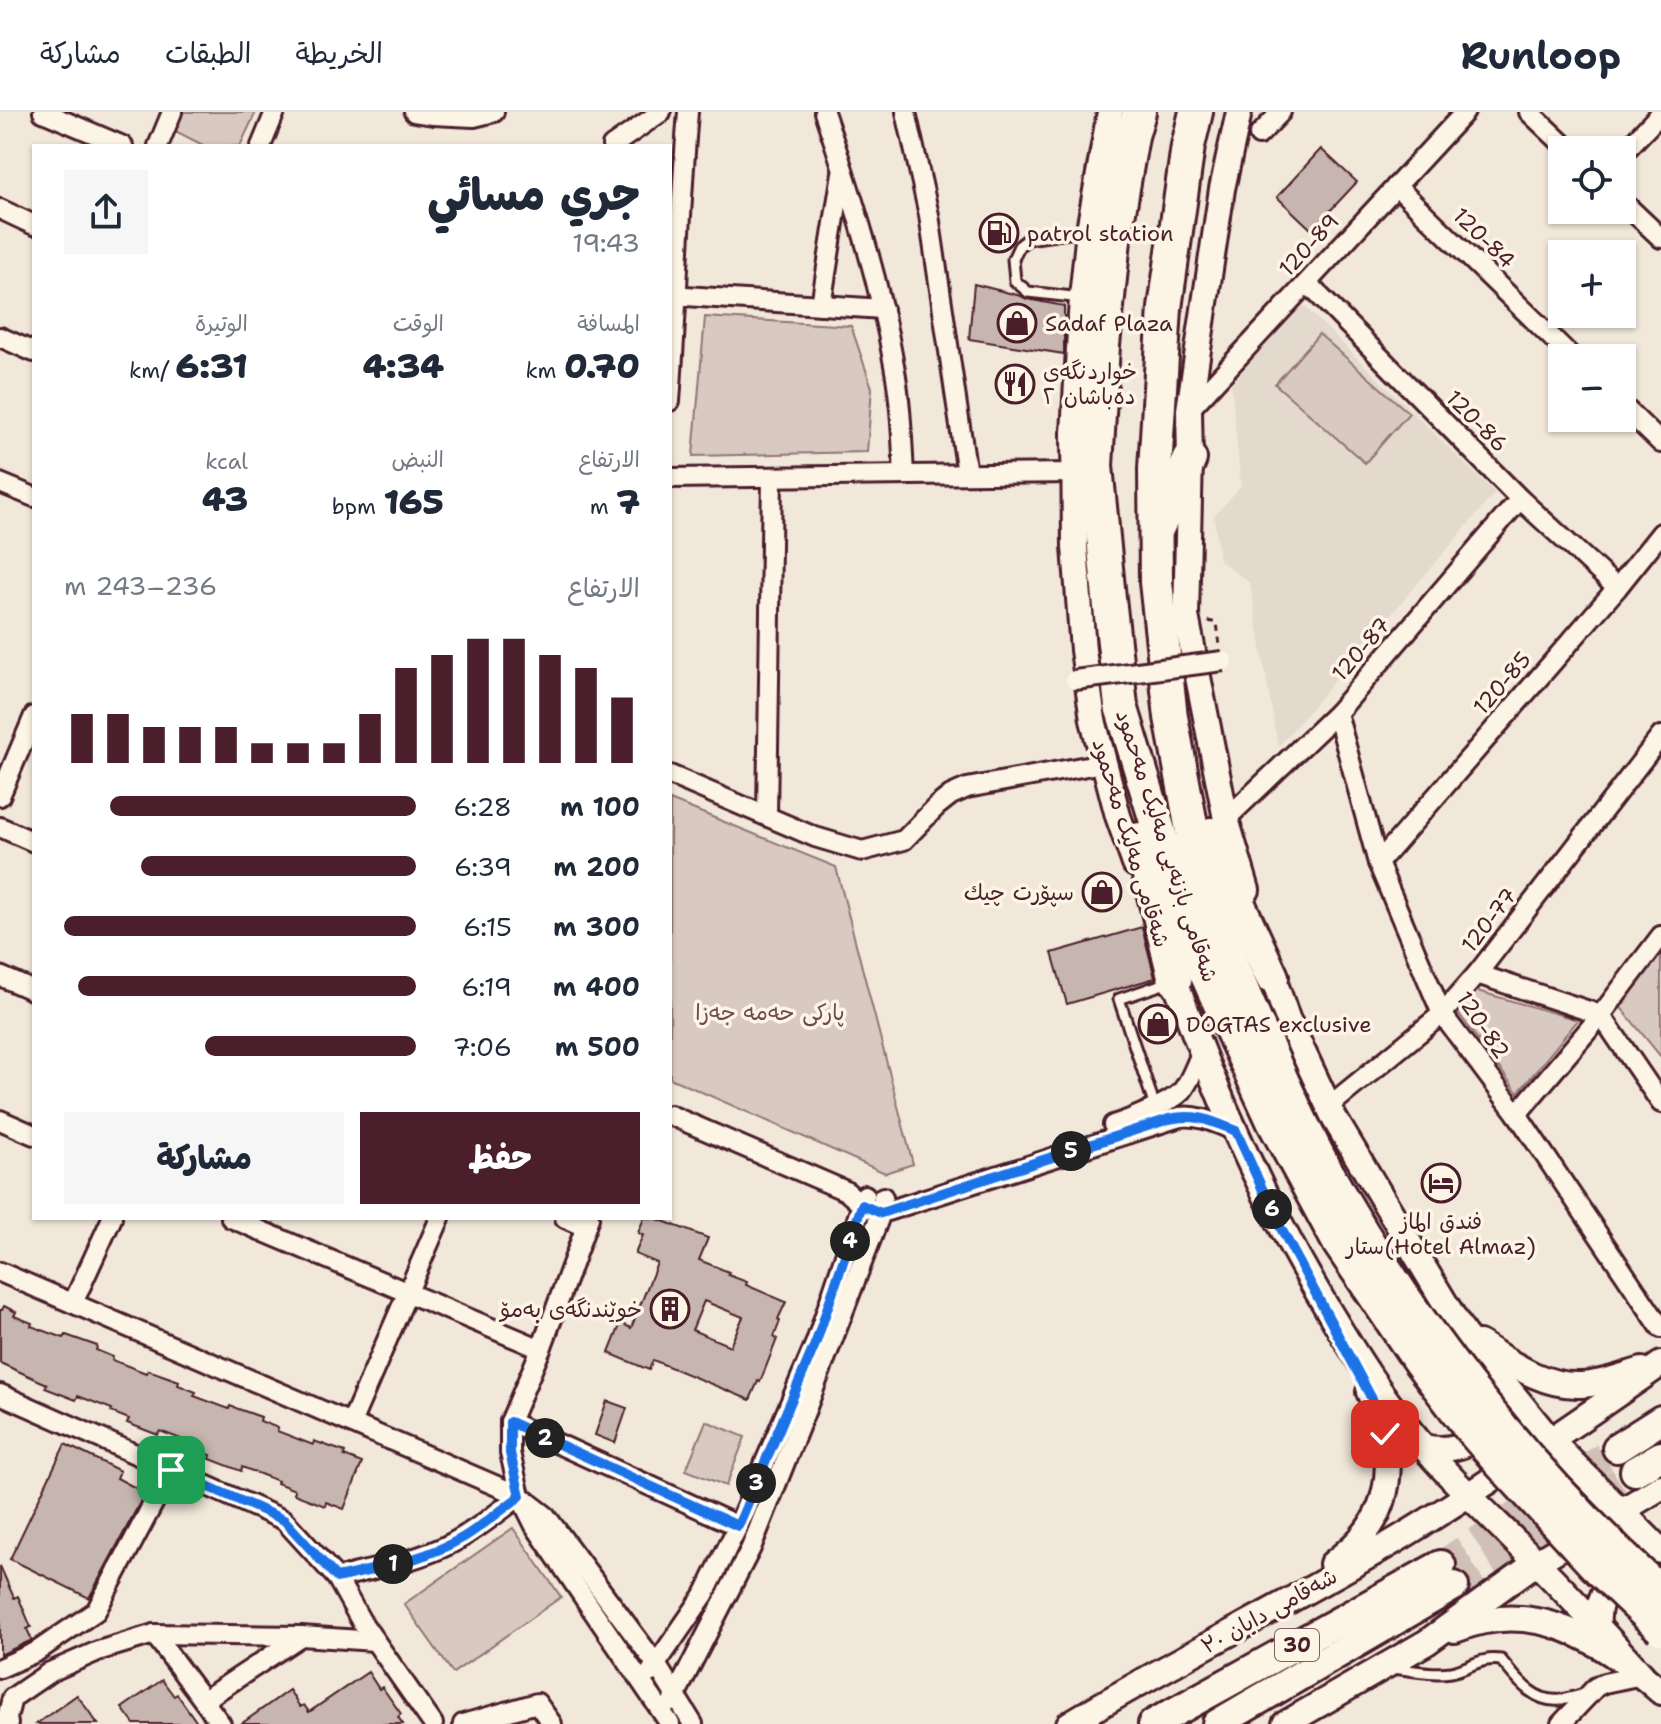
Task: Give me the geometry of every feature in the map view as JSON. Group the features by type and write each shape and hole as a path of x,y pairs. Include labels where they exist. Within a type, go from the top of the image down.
{"highway":[{"name":"شەقامی بازنەیی مەلیک مەحمود","path":"1139,112 1114,240 1085,469 1121,706 1201,962 1245,1028 1377,1256 1436,1345 1488,1413 1540,1471 1612,1549 1661,1593"},
{"name":"شەقامی بازنەیی مەلیک مەحمود","path":"1196,112 1188,146 1165,308 1155,469 1156,582 1171,717 1194,841 1274,1123 1339,1243 1419,1361 1470,1428 1596,1566 1661,1628"},
{"path":"1076,400 1085,469"},
{"path":"1155,533 1190,459"},
{"path":"1121,706 1129,795 1175,980"},
{"path":"1171,717 1226,873 1272,977"}],"main road":[{"path":"1076,400 1089,230 1110,112"},
{"path":"1239,112 1222,189 1189,410 1186,616 1226,819 1272,977 1287,1018 1328,1107 1463,1333 1551,1441 1661,1551"},
{"name":"شەقامی مەلیک مەحمود","path":"1085,469 1075,547 1083,650 1103,763 1118,816 1175,980 1202,1051 1276,1219 1367,1373 1424,1447 1642,1675"},
{"path":"1300,1594 1369,1528 1380,1508 1389,1471 1385,1434 1372,1399 1304,1270"},
{"path":"1463,1333 1534,1375 1567,1385 1600,1382 1660,1365"},
{"name":"شەقامی دابان ٣٠","path":"1069,1724 1402,1536 1551,1441 1660,1365"},
{"path":"1424,1447 1453,1448 1466,1445 1482,1435 1504,1408 1506,1387"},
{"path":"1617,1448 1661,1420"},
{"path":"1635,1471 1661,1456"},
{"path":"1285,1724 1427,1642 1537,1562 1661,1487"},
{"path":"1598,1627 1597,1611 1612,1581 1632,1562 1661,1551"},
{"name":"شەقامی دابان ٣٠","path":"1153,1724 1447,1576 1217,1724"},
{"path":"1427,1642 1475,1622 1524,1618 1582,1635 1642,1675 1661,1692"}],"street":[{"path":"43,112 118,144"},
{"path":"159,144 172,112"},
{"path":"264,144 275,112"},
{"path":"414,112 474,117 494,112"},
{"path":"615,144 661,112"},
{"path":"672,348 676,189 688,112"},
{"path":"824,112 883,309 895,367 904,475"},
{"path":"906,112 929,215 967,474"},
{"path":"1259,135 1281,112"},
{"name":"120-89","path":"1189,410 1465,112"},
{"path":"1529,112 1554,136"},
{"path":"1636,139 1661,113"},
{"path":"821,305 843,168"},
{"name":"120-84","path":"1396,186 1559,344"},
{"path":"0,209 32,224"},
{"path":"1636,214 1661,238"},
{"name":"120-86","path":"1307,283 1520,499 1617,588"},
{"path":"674,295 883,309"},
{"path":"0,337 32,351"},
{"path":"1636,419 1661,443"},
{"path":"672,478 967,474 1085,469"},
{"path":"767,816 772,477"},
{"path":"0,483 32,496"},
{"name":"120-87","path":"1226,819 1337,713 1520,499"},
{"name":"120-85","path":"1378,863 1617,588 1661,533"},
{"path":"1075,680 1223,661"},
{"name":"120-82","path":"1337,713 1378,863 1442,1014 1517,1114 1661,1328"},
{"path":"0,796 32,721"},
{"name":"120-77","path":"1328,1107 1442,1014 1477,974 1661,736"},
{"path":"672,776 815,837 862,851 904,840 937,806 967,788 1103,763"},
{"path":"0,827 32,841"},
{"path":"1517,1114 1601,1015 1661,936"},
{"path":"1477,974 1601,1015 1659,1097"},
{"path":"2,981 32,990"},
{"path":"672,1116 873,1202 1130,1120 1177,1096 1184,1089 1202,1051"},
{"path":"873,1202 1180,1117 1204,1119 1236,1131"},
{"path":"0,1120 32,1134"},
{"path":"644,1683 704,1595 738,1526 873,1202"},
{"path":"667,1719 751,1548 807,1407 873,1202"},
{"path":"73,1303 111,1220"},
{"path":"236,1220 541,1349"},
{"path":"351,1423 439,1220"},
{"path":"587,1222 541,1349 510,1422 510,1453 520,1496 535,1526 667,1719"},
{"path":"0,1272 520,1496 546,1516 656,1664 693,1724"},
{"path":"0,1394 284,1520 337,1578 361,1621 433,1724"},
{"path":"510,1422 738,1526"},
{"path":"0,1668 36,1652 96,1611 171,1470"},
{"path":"337,1578 433,1552 464,1536 520,1496"},
{"path":"8,1724 12,1698 50,1672 98,1651 154,1634 301,1636 375,1641"},
{"path":"154,1634 221,1724"},
{"path":"204,1700 301,1636"},
{"path":"1561,1724 1589,1693 1604,1683 1642,1675"},
{"path":"463,1724 537,1703 552,1724"}],"lane":[{"path":"1082,298 1028,292 1015,281 1013,259 1019,246 1028,239 1089,230"},
{"path":"1155,1107 1119,999 1175,980"},
{"path":"1383,1667 1430,1673 1453,1672 1475,1662 1501,1660 1519,1681 1540,1698 1559,1700 1589,1693"}],"path":[{"path":"1217,623 1223,661"}],"shaded area":[{"path":"1302,304 1495,493 1278,747 1250,583 1219,560 1214,516 1241,486 1231,384"}],"green space":[{"path":"181,112 256,112 241,144 201,144 173,130"},
{"path":"705,317 851,326 872,388 867,452 693,456"},
{"path":"1319,334 1409,413 1365,463 1275,384"},
{"name":"پارکی حەمە جەزا","path":"672,801 836,867 913,1164 885,1173 672,1079"},
{"path":"1661,954 1661,1057 1618,1004"},
{"path":"1474,990 1578,1020 1518,1093 1458,1013"},
{"path":"706,1421 745,1437 726,1486 686,1470"},
{"path":"513,1528 561,1597 453,1673 404,1604"}],"building":[{"path":"1321,149 1357,182 1312,230 1277,197"},
{"name":"Sadaf Plaza","path":"974,284 1064,306 1064,354 969,339"},
{"path":"1142,927 1155,978 1067,1004 1052,953"},
{"name":"خوێندنگەی بەمۆ","path":"643,1220 660,1220 708,1238 699,1260 786,1302 778,1319 774,1337 777,1339 750,1400 653,1360 649,1370 609,1353 621,1323 631,1328 657,1263 635,1254 643,1235 638,1233","holes":["704,1301 743,1317 730,1346 692,1330"]},
{"path":"4,1306 16,1312 14,1316 32,1323 31,1326 97,1346 96,1350 113,1357 112,1360 179,1381 178,1385 196,1392 194,1396 261,1417 260,1421 278,1428 277,1431 313,1445 314,1441 345,1452 344,1456 362,1463 344,1509 326,1502 325,1506 294,1494 295,1490 278,1481 210,1459 211,1455 193,1448 194,1444 127,1423 129,1419 111,1412 112,1409 45,1388 47,1384 0,1363 0,1310"},
{"path":"607,1401 627,1408 615,1443 595,1435"},
{"path":"65,1444 120,1471 117,1478 145,1493 89,1598 10,1559"},
{"path":"0,1566 14,1598 18,1596 31,1627 27,1629 32,1640 0,1655"},
{"path":"368,1672 401,1714 398,1717 403,1724 241,1724 289,1690 300,1707 304,1705 309,1712"},
{"path":"162,1680 174,1696 177,1694 198,1724 134,1724 122,1708"},
{"path":"77,1695 98,1724 36,1724"}],"tunnel":[{"path":"1441,1565 1617,1448"},
{"path":"1454,1586 1635,1471"}],"place":[{"name":"patrol station","path":"999,233"},
{"name":"Sadaf Plaza","path":"1017,323"},
{"name":"خواردنگەی دەباشان ٢","path":"1015,384"},
{"name":"سپۆرت چيك","path":"1102,892"},
{"name":"DOGTAS exclusive","path":"1158,1024"},
{"name":"فندق الماز ستار(Hotel Almaz)","path":"1441,1183"},
{"name":"خوێندنگەی بەمۆ","path":"670,1309"}],"route":[{"path":"171,1470 284,1520 337,1578 433,1552 464,1536 520,1496 510,1453 510,1422 738,1526 816,1342 862,1205 881,1213 1169,1119 1189,1116 1236,1131 1276,1219 1372,1399 1385,1434"}]}
